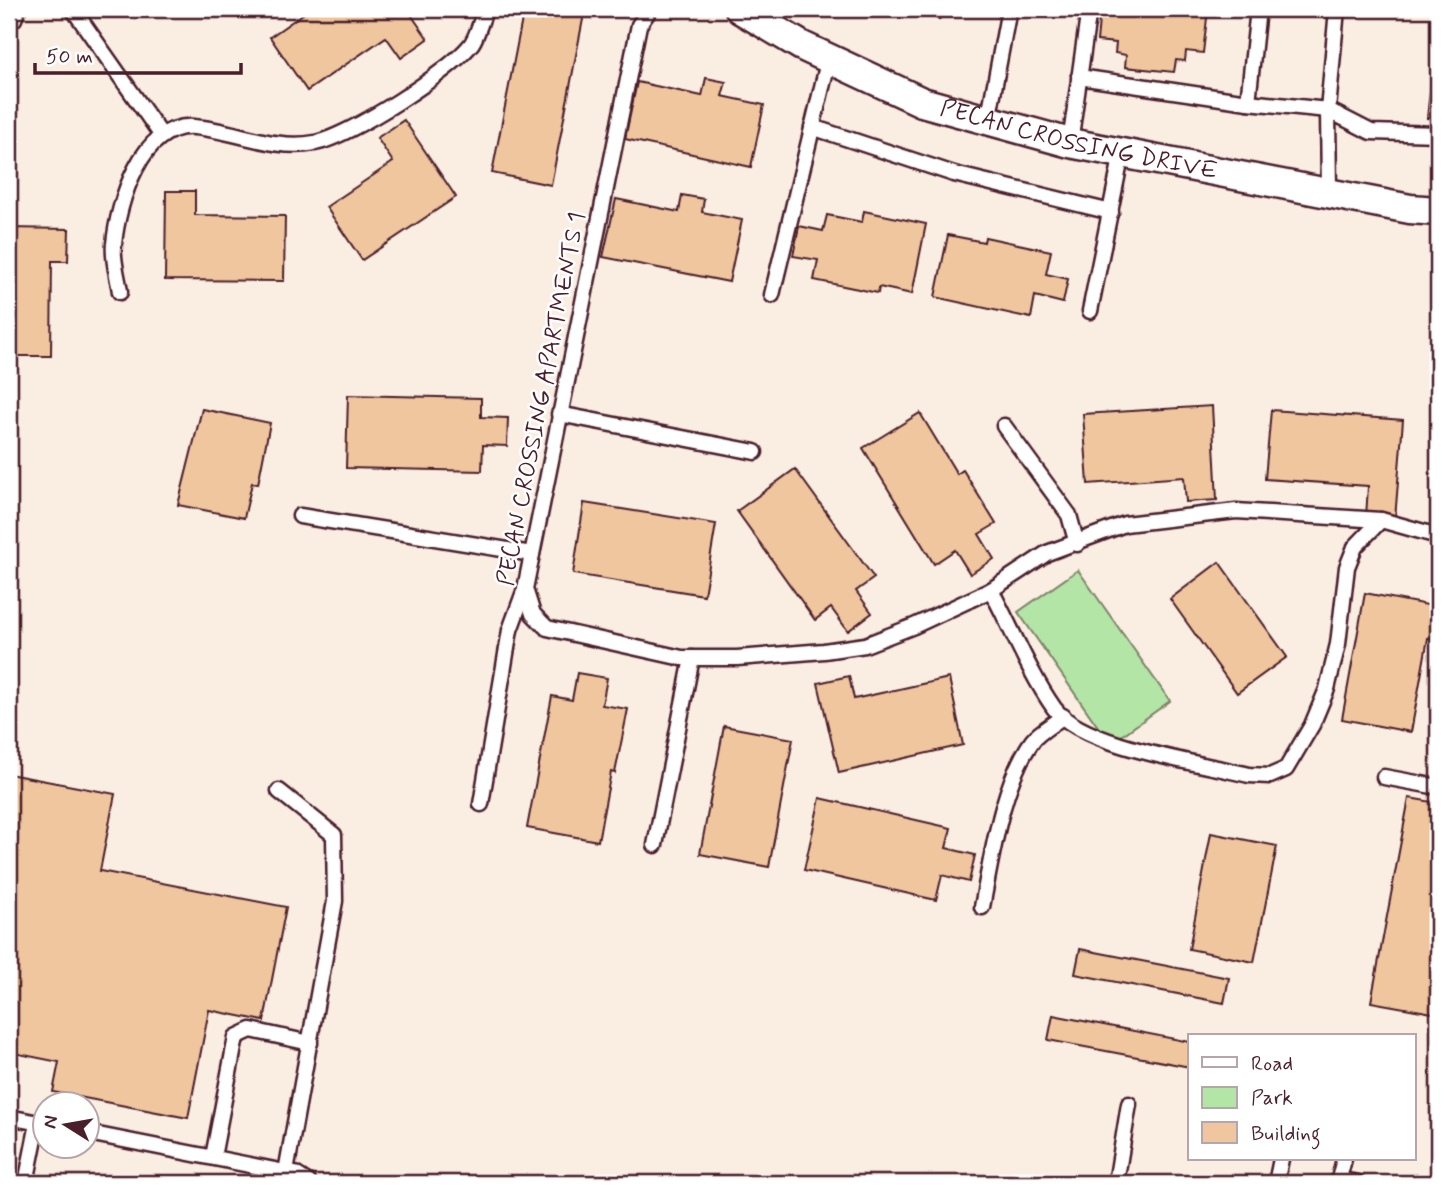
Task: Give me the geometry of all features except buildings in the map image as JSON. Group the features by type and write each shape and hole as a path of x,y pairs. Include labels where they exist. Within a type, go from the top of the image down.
{"street":[{"name":"PECAN CROSSING DRIVE","path":"740,9 829,58 922,102 1070,143 1410,209 1438,211"}],"lane":[{"path":"9,22 14,19 18,9"},
{"path":"73,9 162,136"},
{"path":"120,292 113,246 122,204 137,162 162,136 192,127 272,144 316,143 365,124 439,72 471,44 486,9"},
{"name":"PECAN CROSSING APARTMENTS 1","path":"650,9 639,25 525,589 533,614 547,628 692,658 799,653 865,645 991,590 1047,553 1125,524 1180,515 1236,511 1381,520 1438,536"},
{"path":"988,121 1009,9"},
{"path":"1070,143 1089,9"},
{"path":"1248,102 1258,9"},
{"path":"1329,193 1328,110 1337,9"},
{"path":"772,295 829,58"},
{"path":"1079,77 1248,102 1328,110 1371,132 1438,134"},
{"path":"812,127 954,174 1111,212"},
{"path":"1090,312 1122,153"},
{"path":"559,414 755,452"},
{"path":"1004,426 1069,515 1077,544"},
{"path":"299,516 532,554"},
{"path":"991,590 1055,709 1075,728 1101,739 1249,775 1270,776 1286,769 1312,725 1327,689 1338,644 1347,567 1355,547 1381,520"},
{"path":"481,804 510,630 525,589"},
{"path":"655,845 692,658"},
{"path":"982,907 996,838 1015,778 1034,740 1063,716"},
{"path":"1384,777 1438,787"},
{"path":"279,791 334,835 335,901 286,1172"},
{"path":"213,1157 236,1037 251,1030 310,1043"},
{"path":"1116,1183 1129,1104"},
{"path":"9,1117 32,1122"},
{"path":"102,1136 286,1172 309,1183"},
{"path":"26,1183 32,1160"},
{"path":"1276,1183 1281,1160"},
{"path":"1344,1160 1338,1181 1358,1183"}],"green space":[{"path":"1078,570 1170,701 1110,744 1018,612"}]}
